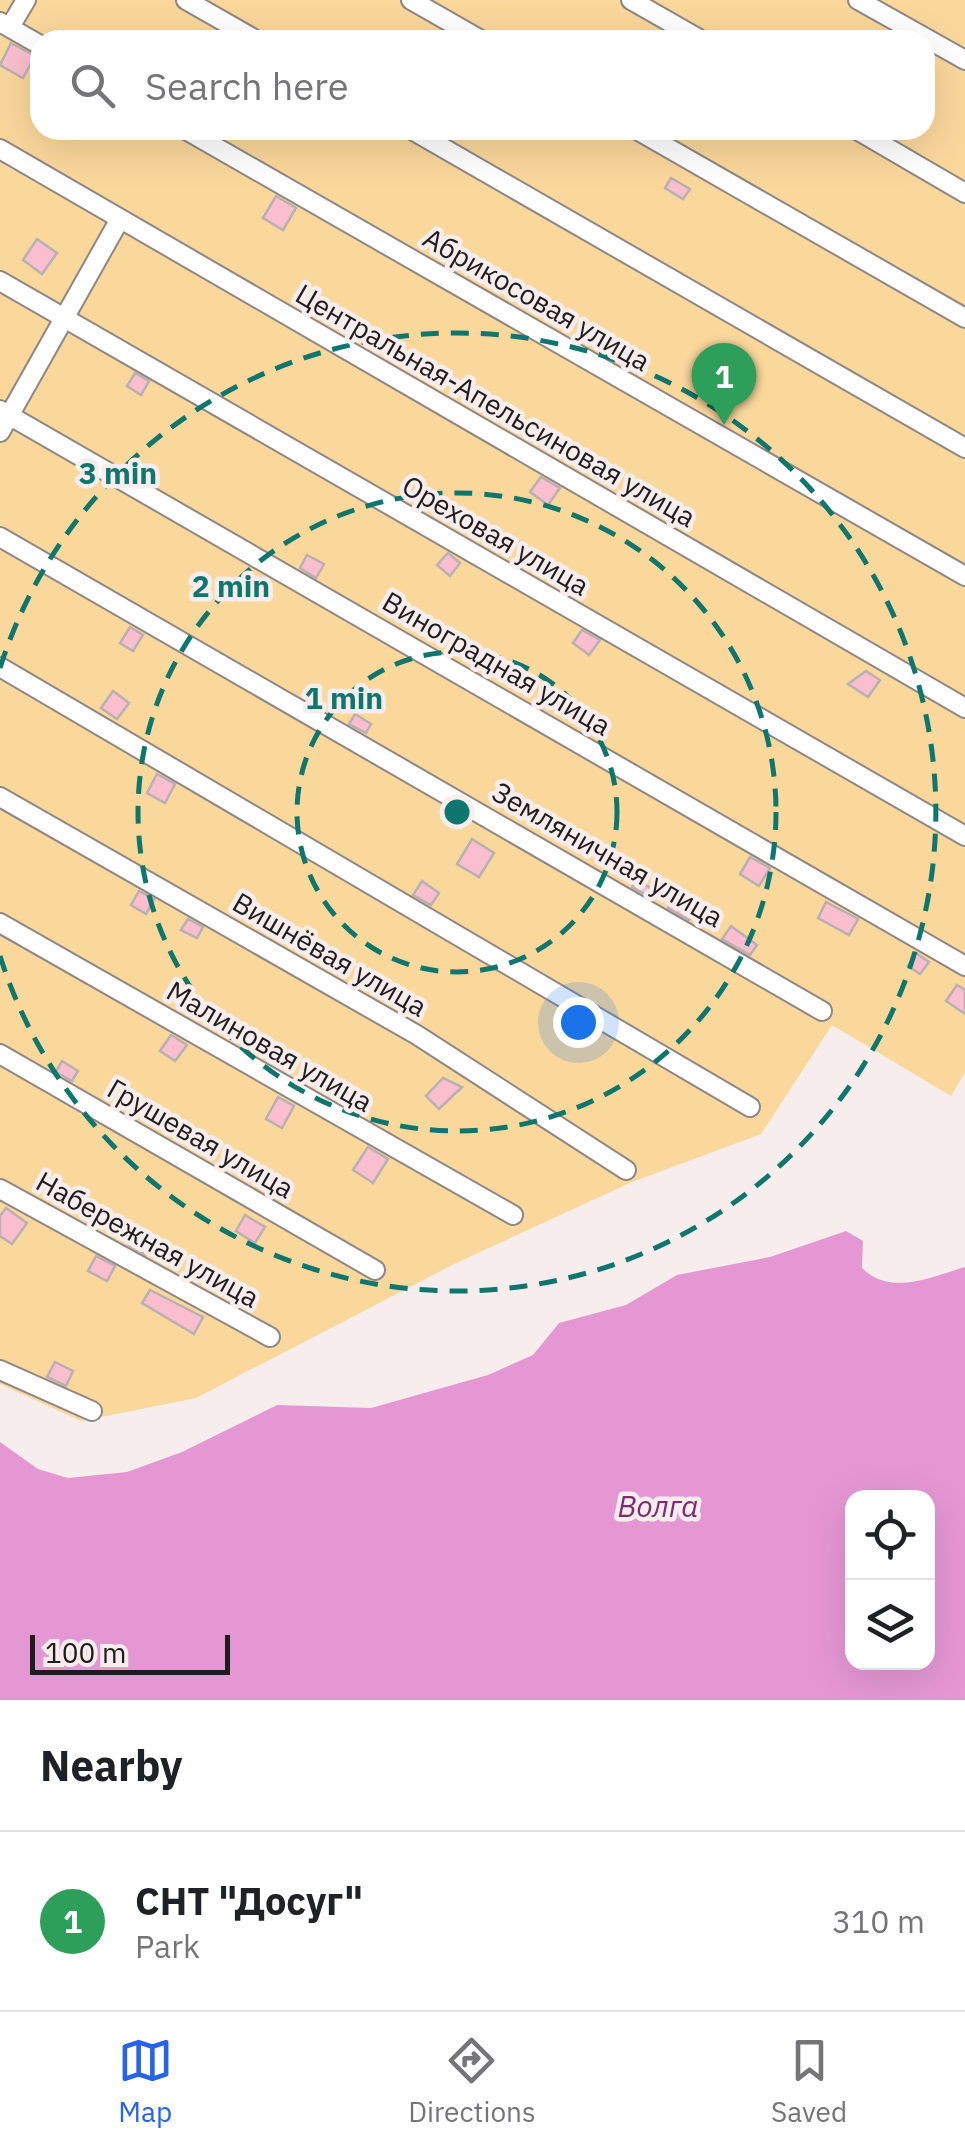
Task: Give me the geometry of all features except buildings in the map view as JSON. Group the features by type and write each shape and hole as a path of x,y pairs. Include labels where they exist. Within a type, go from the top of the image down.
{"lane":[{"path":"26,0 5,25 30,39"},
{"path":"186,0 238,30"},
{"path":"411,0 464,30"},
{"path":"632,0 684,30"},
{"path":"858,0 912,30"},
{"path":"935,43 965,60"},
{"name":"Абрикосовая улица","path":"203,140 965,576"},
{"path":"429,140 965,448"},
{"path":"654,140 965,318"},
{"path":"874,140 965,193"},
{"name":"Центральная-Апельсиновая улица","path":"0,149 965,708"},
{"path":"3,419 120,219"},
{"name":"Ореховая улица","path":"0,281 965,836"},
{"name":"Виноградная улица","path":"3,419 965,966"},
{"name":"Земляничная улица","path":"0,537 822,1011"},
{"path":"0,666 750,1107"},
{"name":"Вишнёвая улица","path":"0,797 417,1035 626,1170"},
{"name":"Малиновая улица","path":"0,923 514,1216"},
{"name":"Грушевая улица","path":"0,1054 375,1270"},
{"name":"Набережная улица","path":"0,1189 270,1337"},
{"path":"0,1370 92,1411"}],"shaded area":[{"path":"0,0 965,0 965,705 0,145"},
{"path":"0,155 965,713 965,1072 951,1096 832,1025 761,1134 632,1182 454,1264 196,1398 81,1421 0,1384"}],"water":[{"name":"Волга","path":"846,1231 863,1241 862,1268 886,1281 913,1282 965,1267 965,1700 0,1700 0,1442 38,1469 68,1478 127,1472 182,1452 277,1405 371,1408 488,1375 533,1355 559,1323 626,1305 677,1275 770,1257"}],"place":[{"name":"СНТ \"Досуг\"","path":"724,425"}]}
